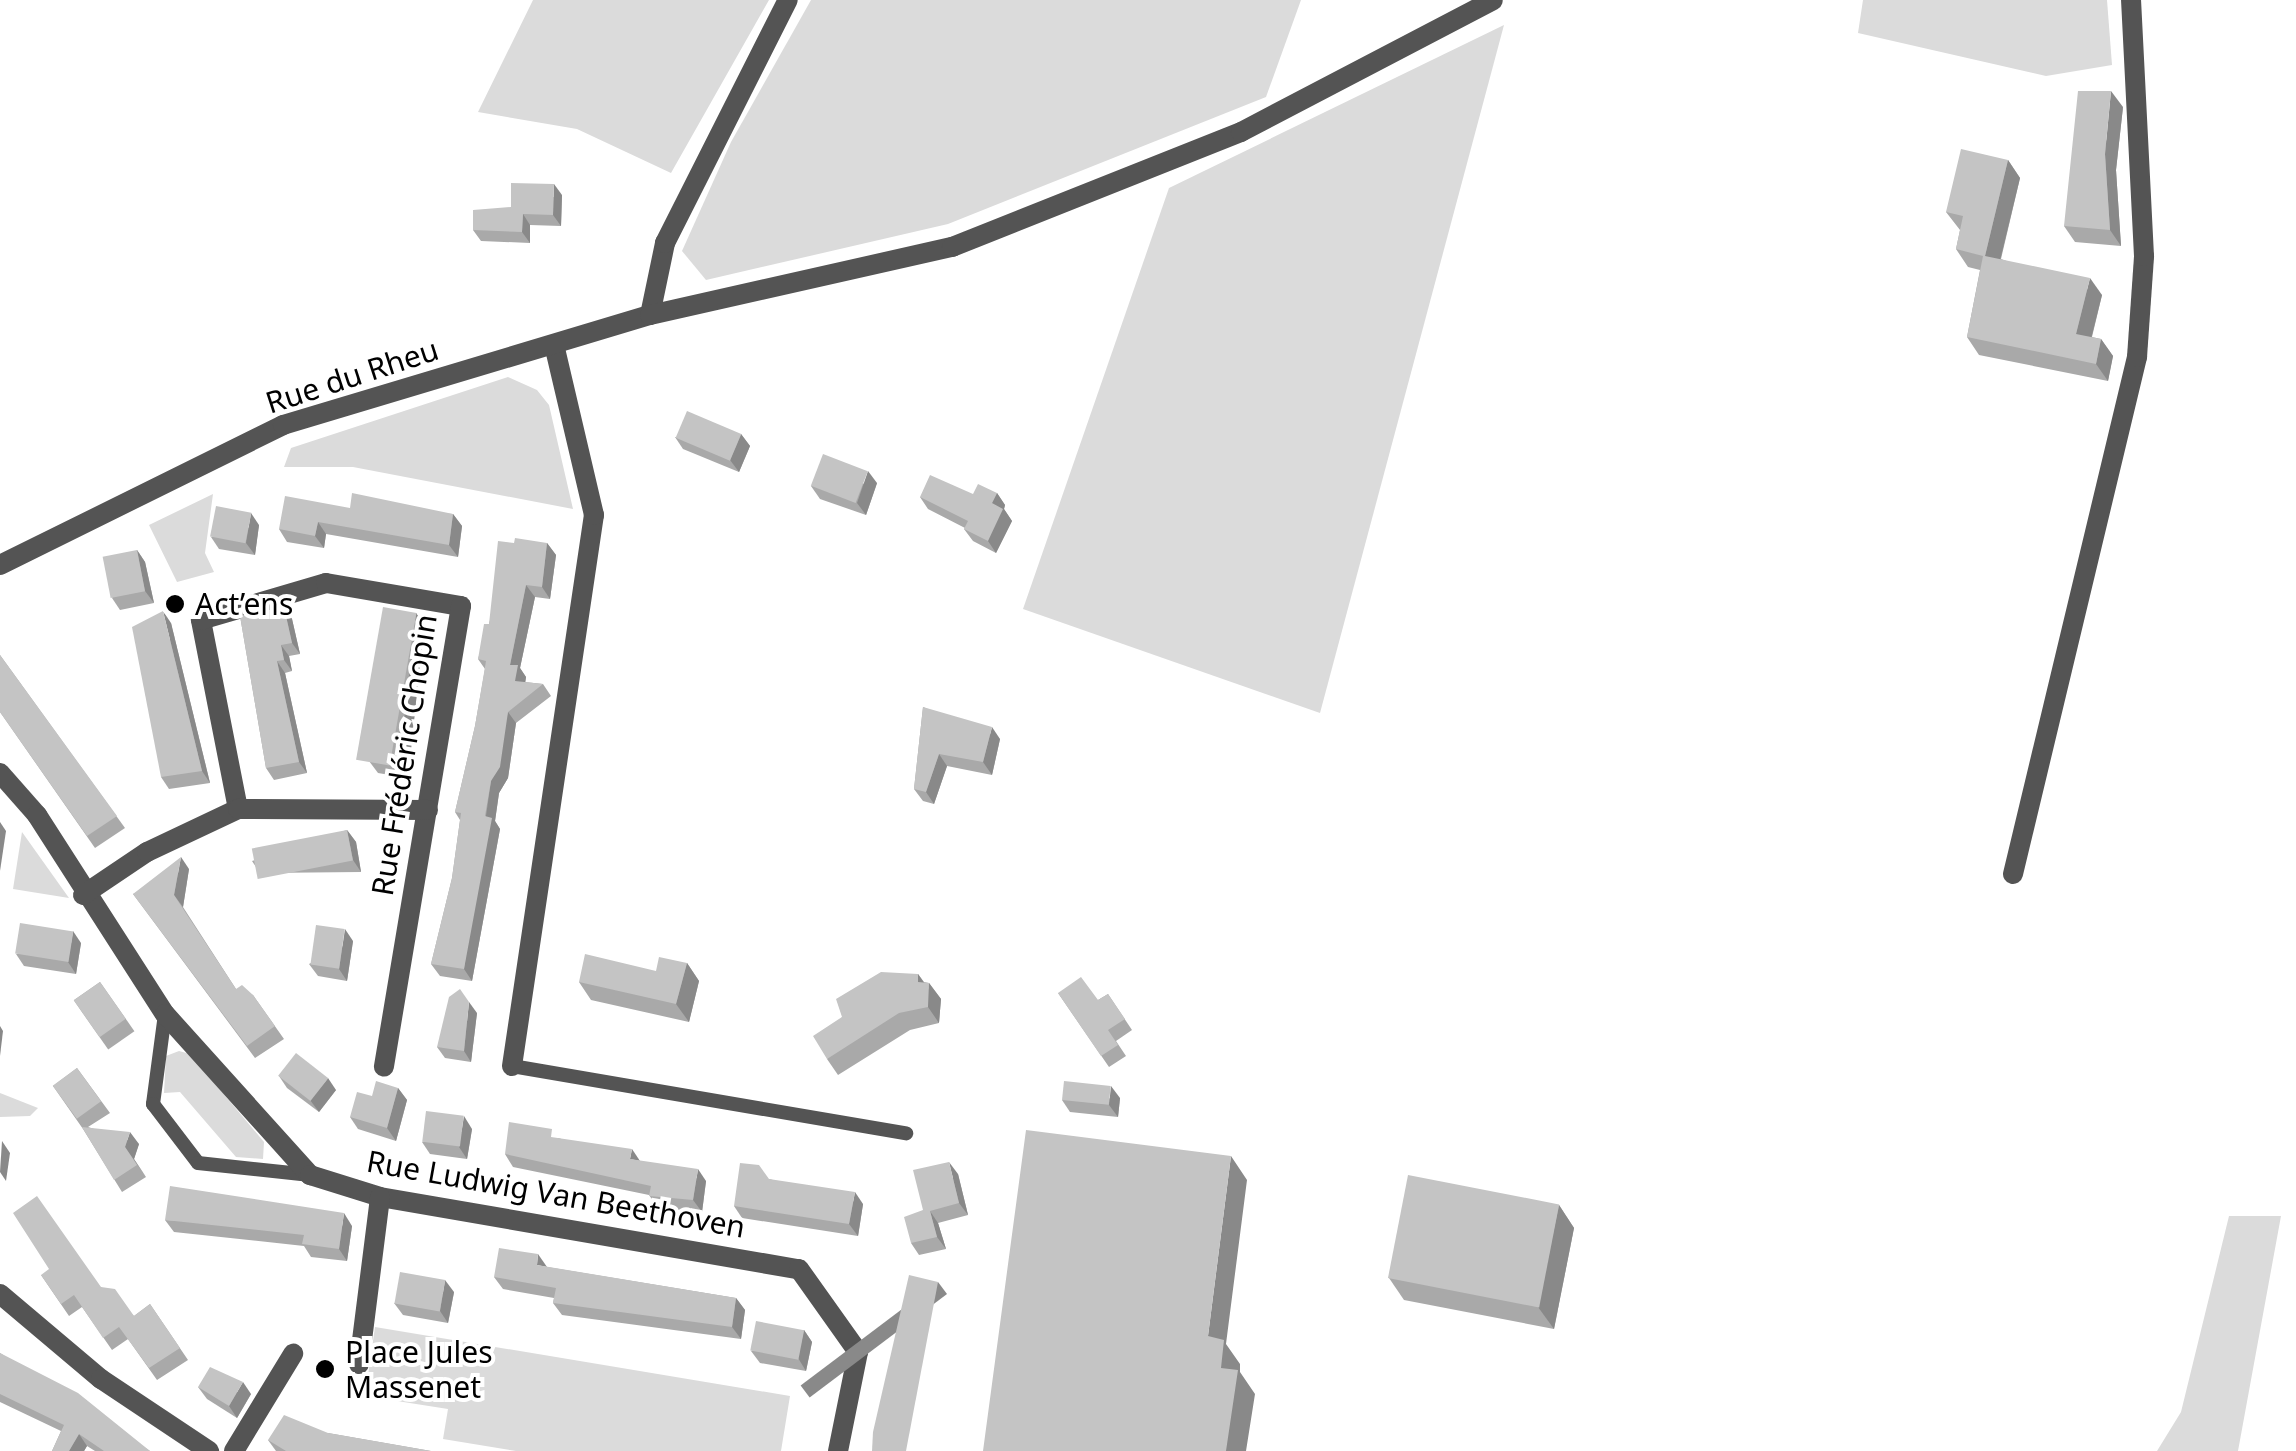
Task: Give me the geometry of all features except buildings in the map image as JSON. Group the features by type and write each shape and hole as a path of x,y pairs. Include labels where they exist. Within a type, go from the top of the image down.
{"street":[{"path":"650,315 666,243 788,0"},
{"name":"Rue du Rheu","path":"0,565 282,425 650,315 742,297 988,232 1240,132 1493,0"},
{"path":"2013,874 2137,358 2144,256 2131,0"},
{"path":"512,1066 594,515 554,345"},
{"name":"Rue Frédéric Chopin","path":"238,809 201,620 326,584 461,606 384,1067"},
{"path":"0,773 37,815 83,895 165,1014 310,1175"},
{"path":"83,895 147,852 238,809 428,810"},
{"name":"Rue Ludwig Van Beethoven","path":"310,1175 380,1197 799,1269 858,1352 838,1451"},
{"path":"359,1364 380,1197"},
{"path":"5,1297 101,1379 208,1451"},
{"path":"234,1451 293,1354"}],"lane":[{"path":"165,1014 153,1104 198,1162 310,1175"},
{"path":"512,1066 906,1134"},
{"path":"0,1280 5,1297"}],"shaded area":[{"path":"533,0 769,0 671,173 577,129 478,112"},
{"path":"811,0 1301,0 1266,97 948,224 706,280 682,251 731,142"},
{"path":"1863,0 2107,0 2112,65 2046,76 1858,33"},
{"path":"1504,25 1320,713 1023,609 1169,188"},
{"path":"508,377 537,390 549,405 573,509 353,467 284,467 291,448"},
{"path":"213,494 205,553 214,572 177,582 149,525"},
{"path":"22,832 69,898 13,889"},
{"path":"179,1051 190,1054 264,1142 263,1159 236,1157 180,1092 164,1093 166,1056"},
{"path":"0,1093 38,1108 30,1116 0,1117"},
{"path":"2229,1216 2281,1216 2238,1451 2157,1451 2181,1412"},
{"path":"375,1327 790,1396 781,1451 516,1451 443,1439 448,1409 365,1396"}],"place":[{"name":"Act’ens","path":"175,604"},
{"name":"Place Jules Massenet","path":"325,1369"}]}
